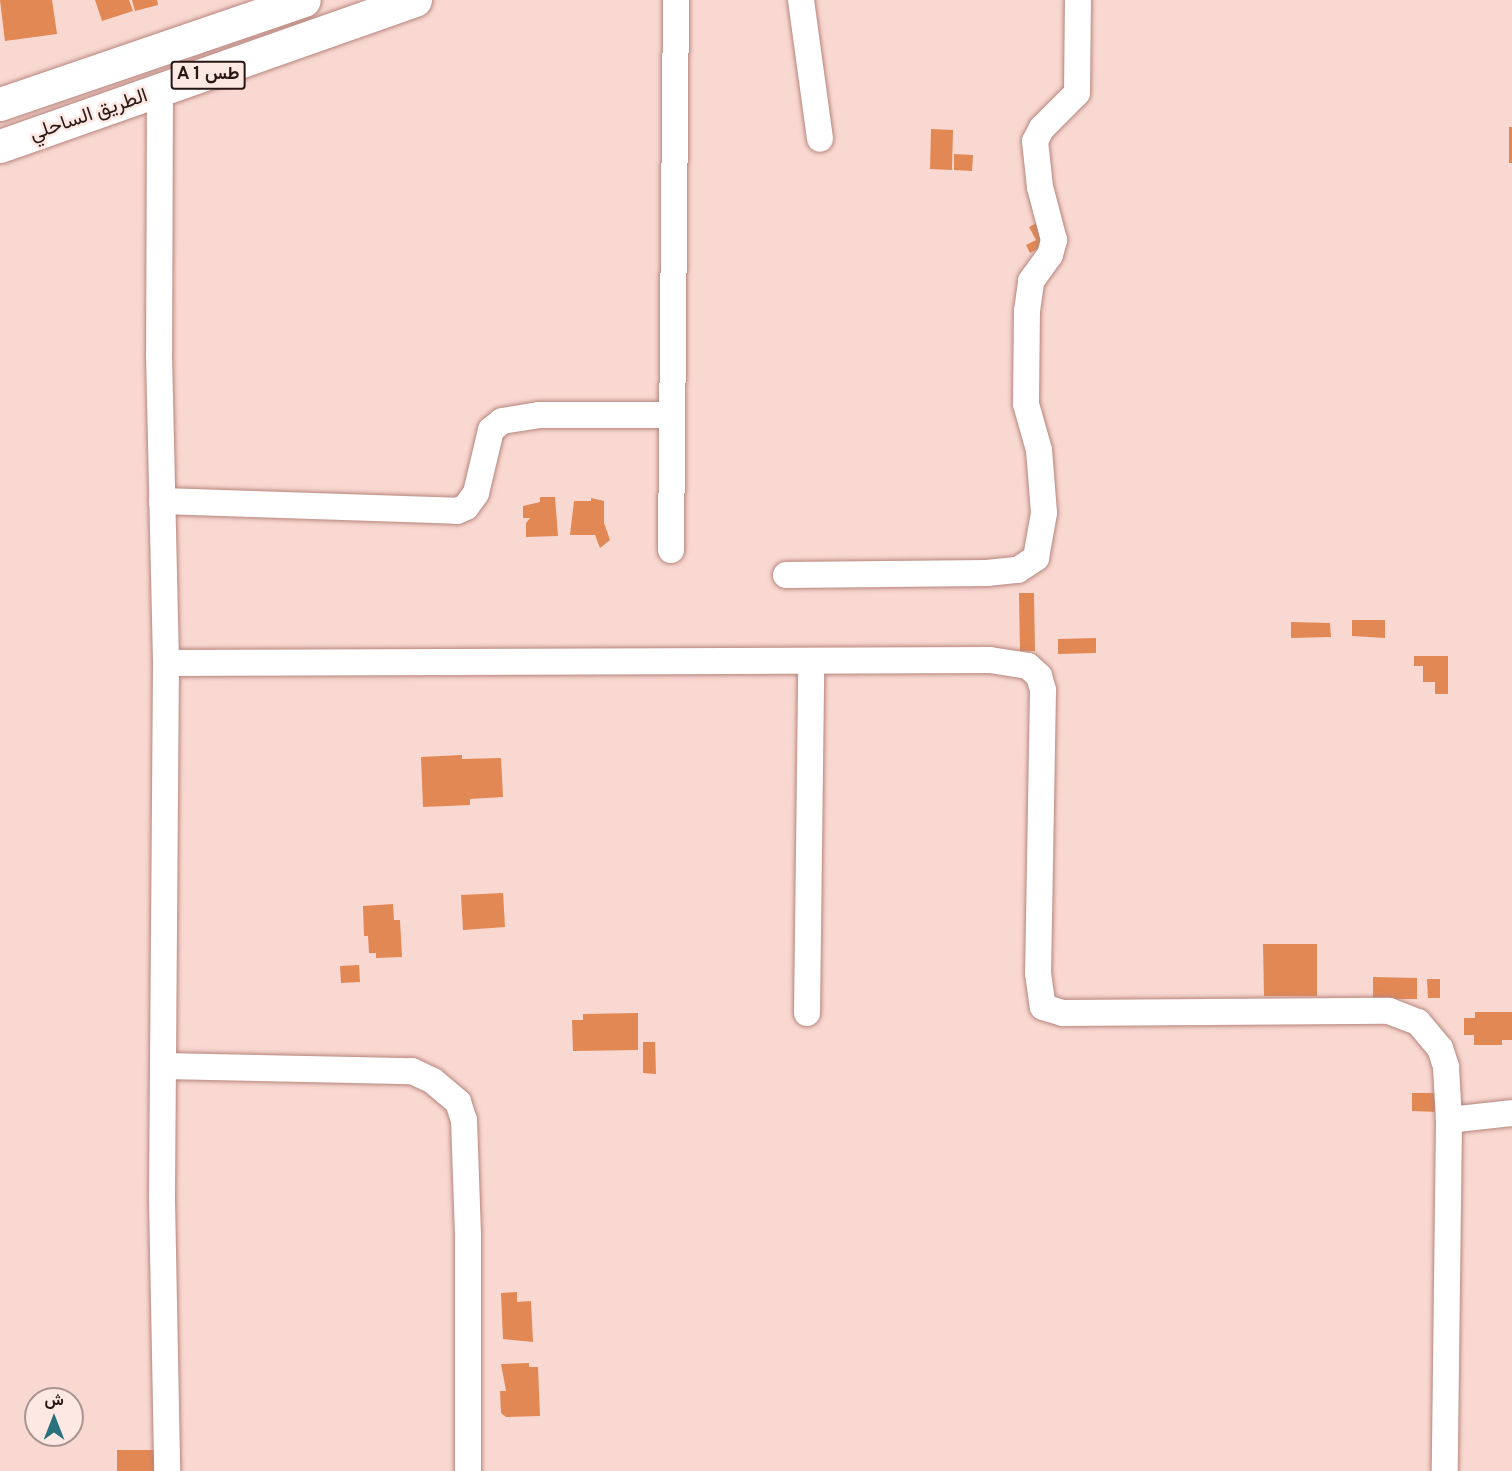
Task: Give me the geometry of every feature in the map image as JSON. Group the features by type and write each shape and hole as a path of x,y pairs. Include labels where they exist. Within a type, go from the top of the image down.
{"highway":[{"name":"الطريق الساحلي","path":"0,104 304,0"},
{"name":"الطريق الساحلي","path":"0,146 160,92 415,0"}],"street":[{"path":"670,550 676,0"},
{"path":"801,0 820,139"},
{"path":"786,575 987,573 1018,570 1036,558 1044,513 1039,450 1026,404 1027,311 1031,281 1050,255 1054,240 1034,151 1042,128 1077,93 1078,0"},
{"path":"160,92 162,501 166,663 161,901 167,1471"},
{"path":"162,501 457,511 466,507 476,494 491,430 502,421 539,415 670,415"},
{"path":"166,663 381,660 811,663 990,660 1028,666 1039,676 1043,690 1038,973 1043,1007 1064,1013 1389,1011 1418,1022 1440,1048 1446,1067 1449,1120 1445,1471"},
{"path":"807,1013 811,663"},
{"path":"164,1065 412,1071 433,1081 458,1102 464,1120 468,1236 468,1471"},
{"path":"1449,1120 1512,1113"}],"building":[{"path":"0,0 52,0 57,34 5,41"},
{"path":"95,0 129,0 133,11 102,21"},
{"path":"132,0 157,0 158,5 135,11"},
{"path":"1509,127 1512,127 1512,163 1509,163"},
{"path":"931,129 953,130 952,170 930,169"},
{"path":"954,154 973,155 972,171 954,170"},
{"path":"1042,220 1054,240 1030,253 1026,245 1036,240 1029,227"},
{"path":"540,497 555,497 558,536 526,537 526,523 530,518 523,518 523,506 540,502"},
{"path":"591,498 604,501 604,523 610,540 600,548 595,535 570,535 574,501 591,501"},
{"path":"1019,593 1034,593 1035,651 1020,651"},
{"path":"1352,620 1385,620 1385,638 1352,636"},
{"path":"1291,622 1330,623 1331,637 1291,638"},
{"path":"1096,638 1096,653 1058,654 1058,639"},
{"path":"1414,656 1448,656 1448,694 1435,694 1435,682 1423,682 1423,666 1414,666"},
{"path":"462,755 462,759 501,758 503,797 470,799 470,805 423,807 421,757"},
{"path":"503,893 505,927 463,930 461,895"},
{"path":"393,904 394,920 400,920 402,957 376,958 376,953 369,953 368,936 364,936 363,906"},
{"path":"1263,944 1317,944 1317,996 1264,996"},
{"path":"359,965 360,982 341,983 340,966"},
{"path":"1373,977 1417,978 1417,999 1373,999"},
{"path":"1427,979 1440,979 1440,998 1428,998"},
{"path":"1475,1012 1512,1012 1512,1040 1502,1040 1502,1045 1474,1045 1474,1035 1464,1035 1464,1018 1475,1018"},
{"path":"638,1013 638,1050 573,1051 572,1020 583,1020 583,1014"},
{"path":"643,1042 655,1042 656,1074 643,1073"},
{"path":"1412,1093 1439,1093 1438,1112 1412,1111"},
{"path":"517,1292 517,1302 531,1301 533,1342 503,1339 501,1293"},
{"path":"529,1363 529,1367 538,1367 540,1416 506,1417 501,1413 500,1391 506,1391 501,1364"},
{"path":"117,1450 163,1450 163,1471 117,1471"}]}
